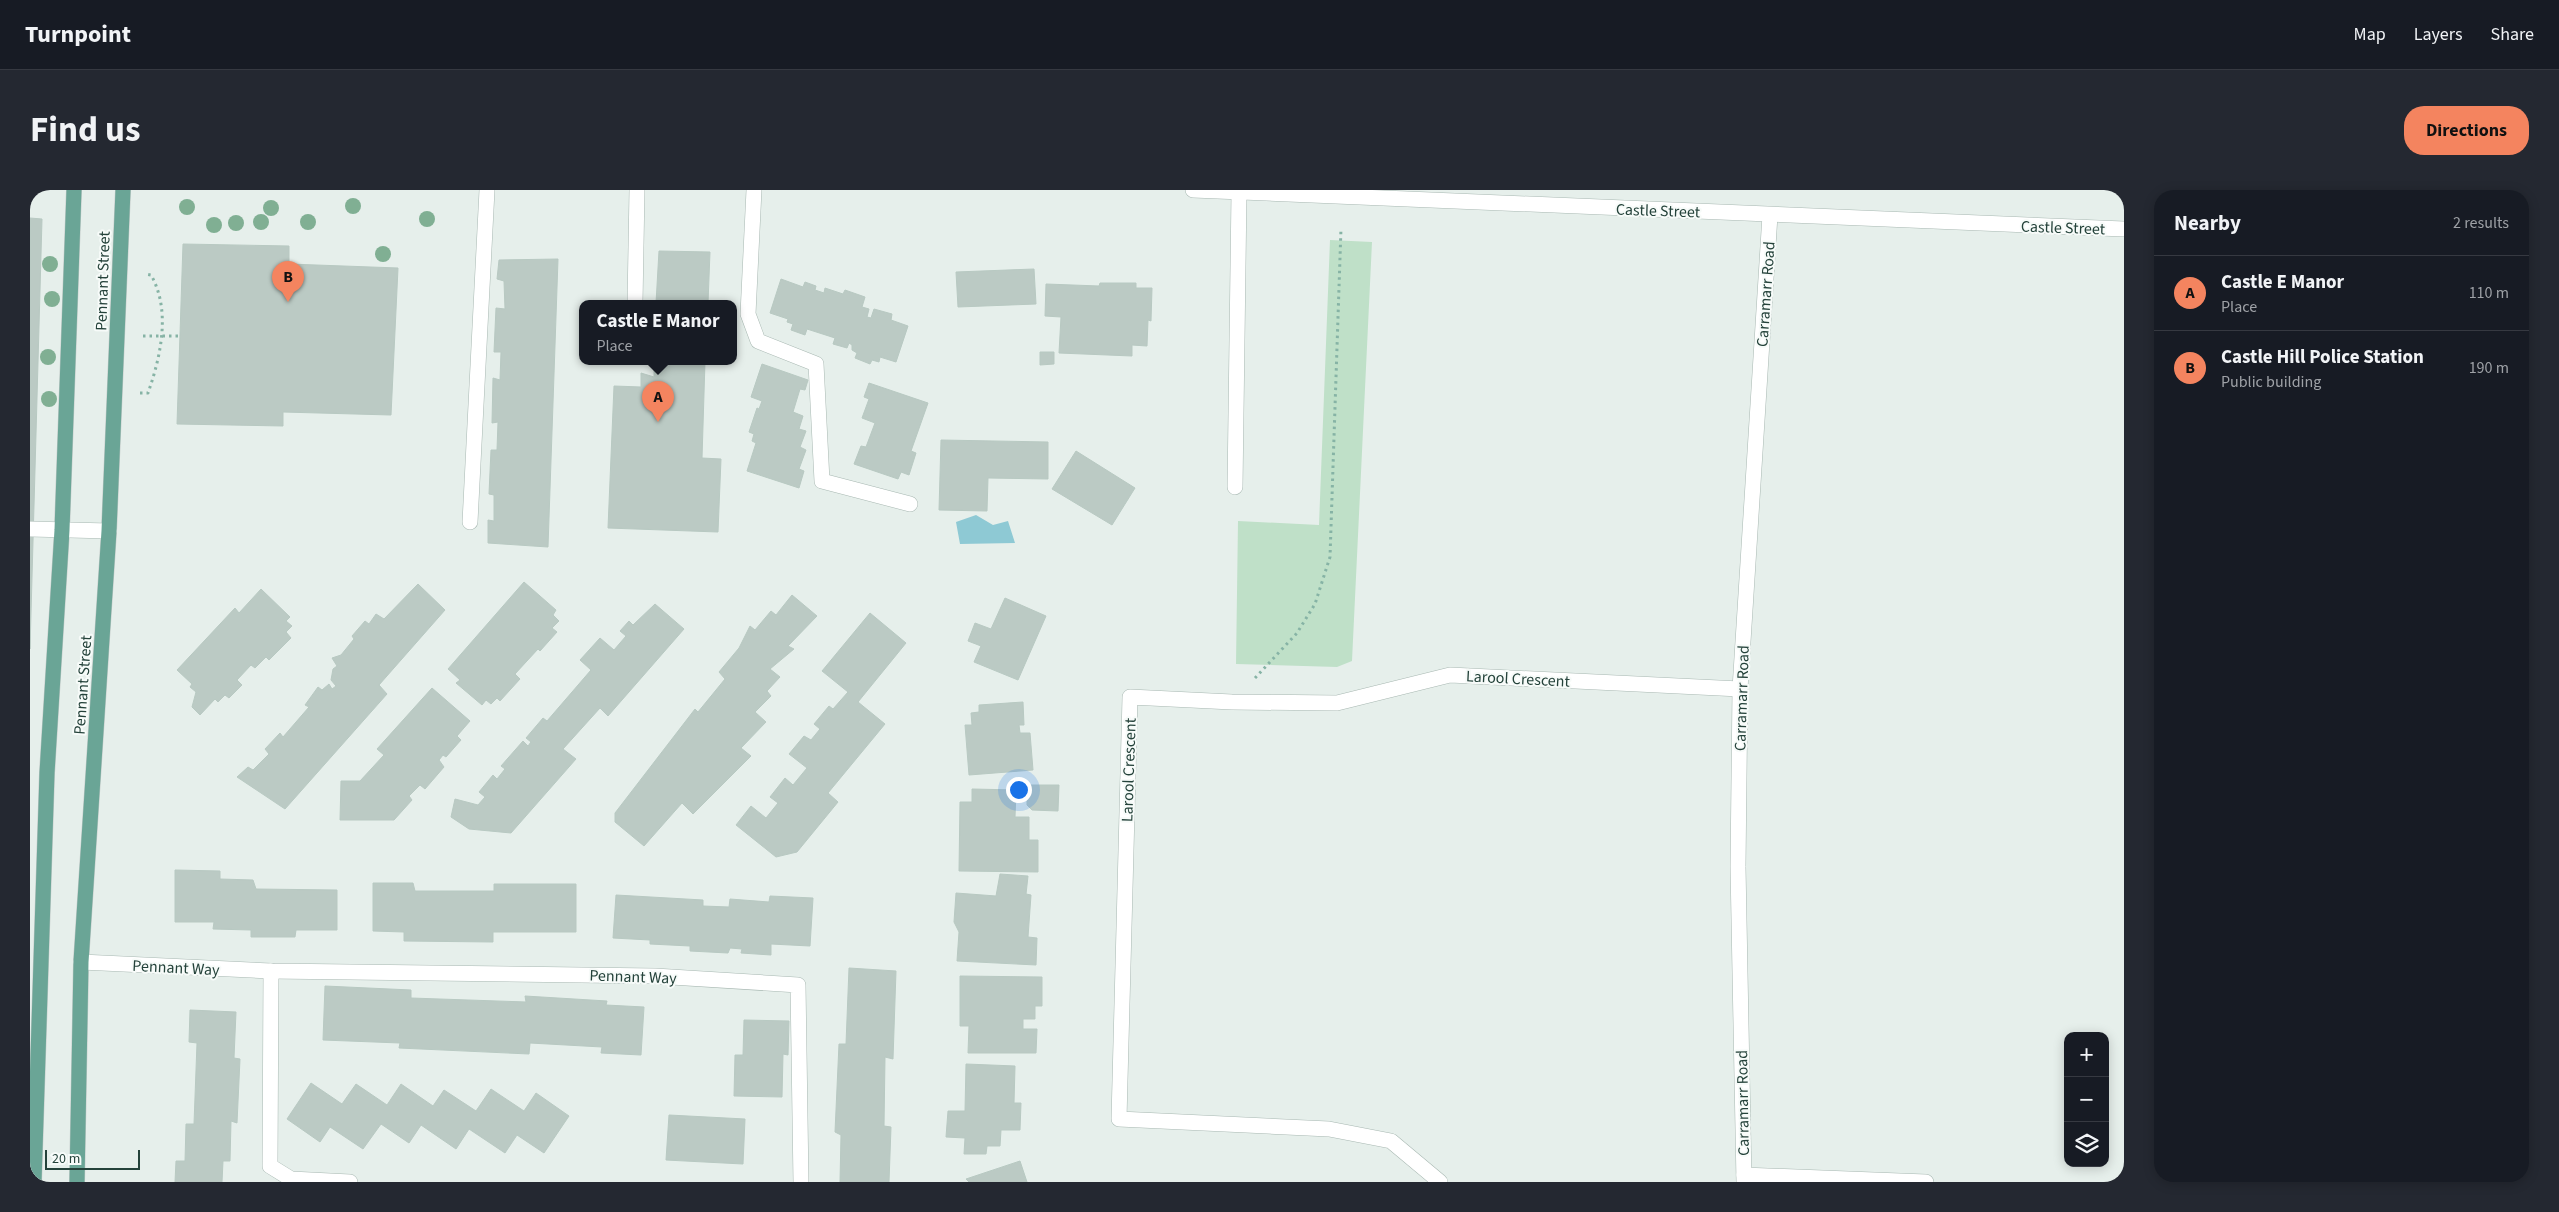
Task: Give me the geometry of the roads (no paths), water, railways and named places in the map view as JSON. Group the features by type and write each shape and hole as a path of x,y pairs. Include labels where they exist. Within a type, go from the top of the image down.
{"main road":[{"name":"Pennant Street","path":"33,1180 47,773 62,530 74,190"},
{"name":"Pennant Street","path":"77,1182 81,962 110,531 123,190"}],"street":[{"path":"470,522 487,190"},
{"path":"635,300 637,190"},
{"path":"754,190 748,314 758,341 816,364 822,481 910,504"},
{"name":"Castle Street","path":"1193,190 2124,229"},
{"path":"1234,487 1239,193"},
{"name":"Carramarr Road","path":"1744,1179 1738,867 1740,689 1770,215"},
{"path":"30,529 110,531"},
{"name":"Larool Crescent","path":"1440,1182 1391,1141 1329,1129 1119,1119 1130,697 1232,702 1337,703 1450,675 1740,689"},
{"name":"Pennant Way","path":"81,962 271,971 655,976 798,985 801,1182"},
{"path":"271,971 270,1166 291,1179 350,1182"},
{"path":"1744,1179 1926,1182"}],"water":[{"path":"976,515 993,525 1008,521 1015,543 960,544 956,522"}],"place":[{"name":"Castle Hill Police Station","path":"288,302"},
{"name":"Castle E Manor","path":"658,422"}]}
